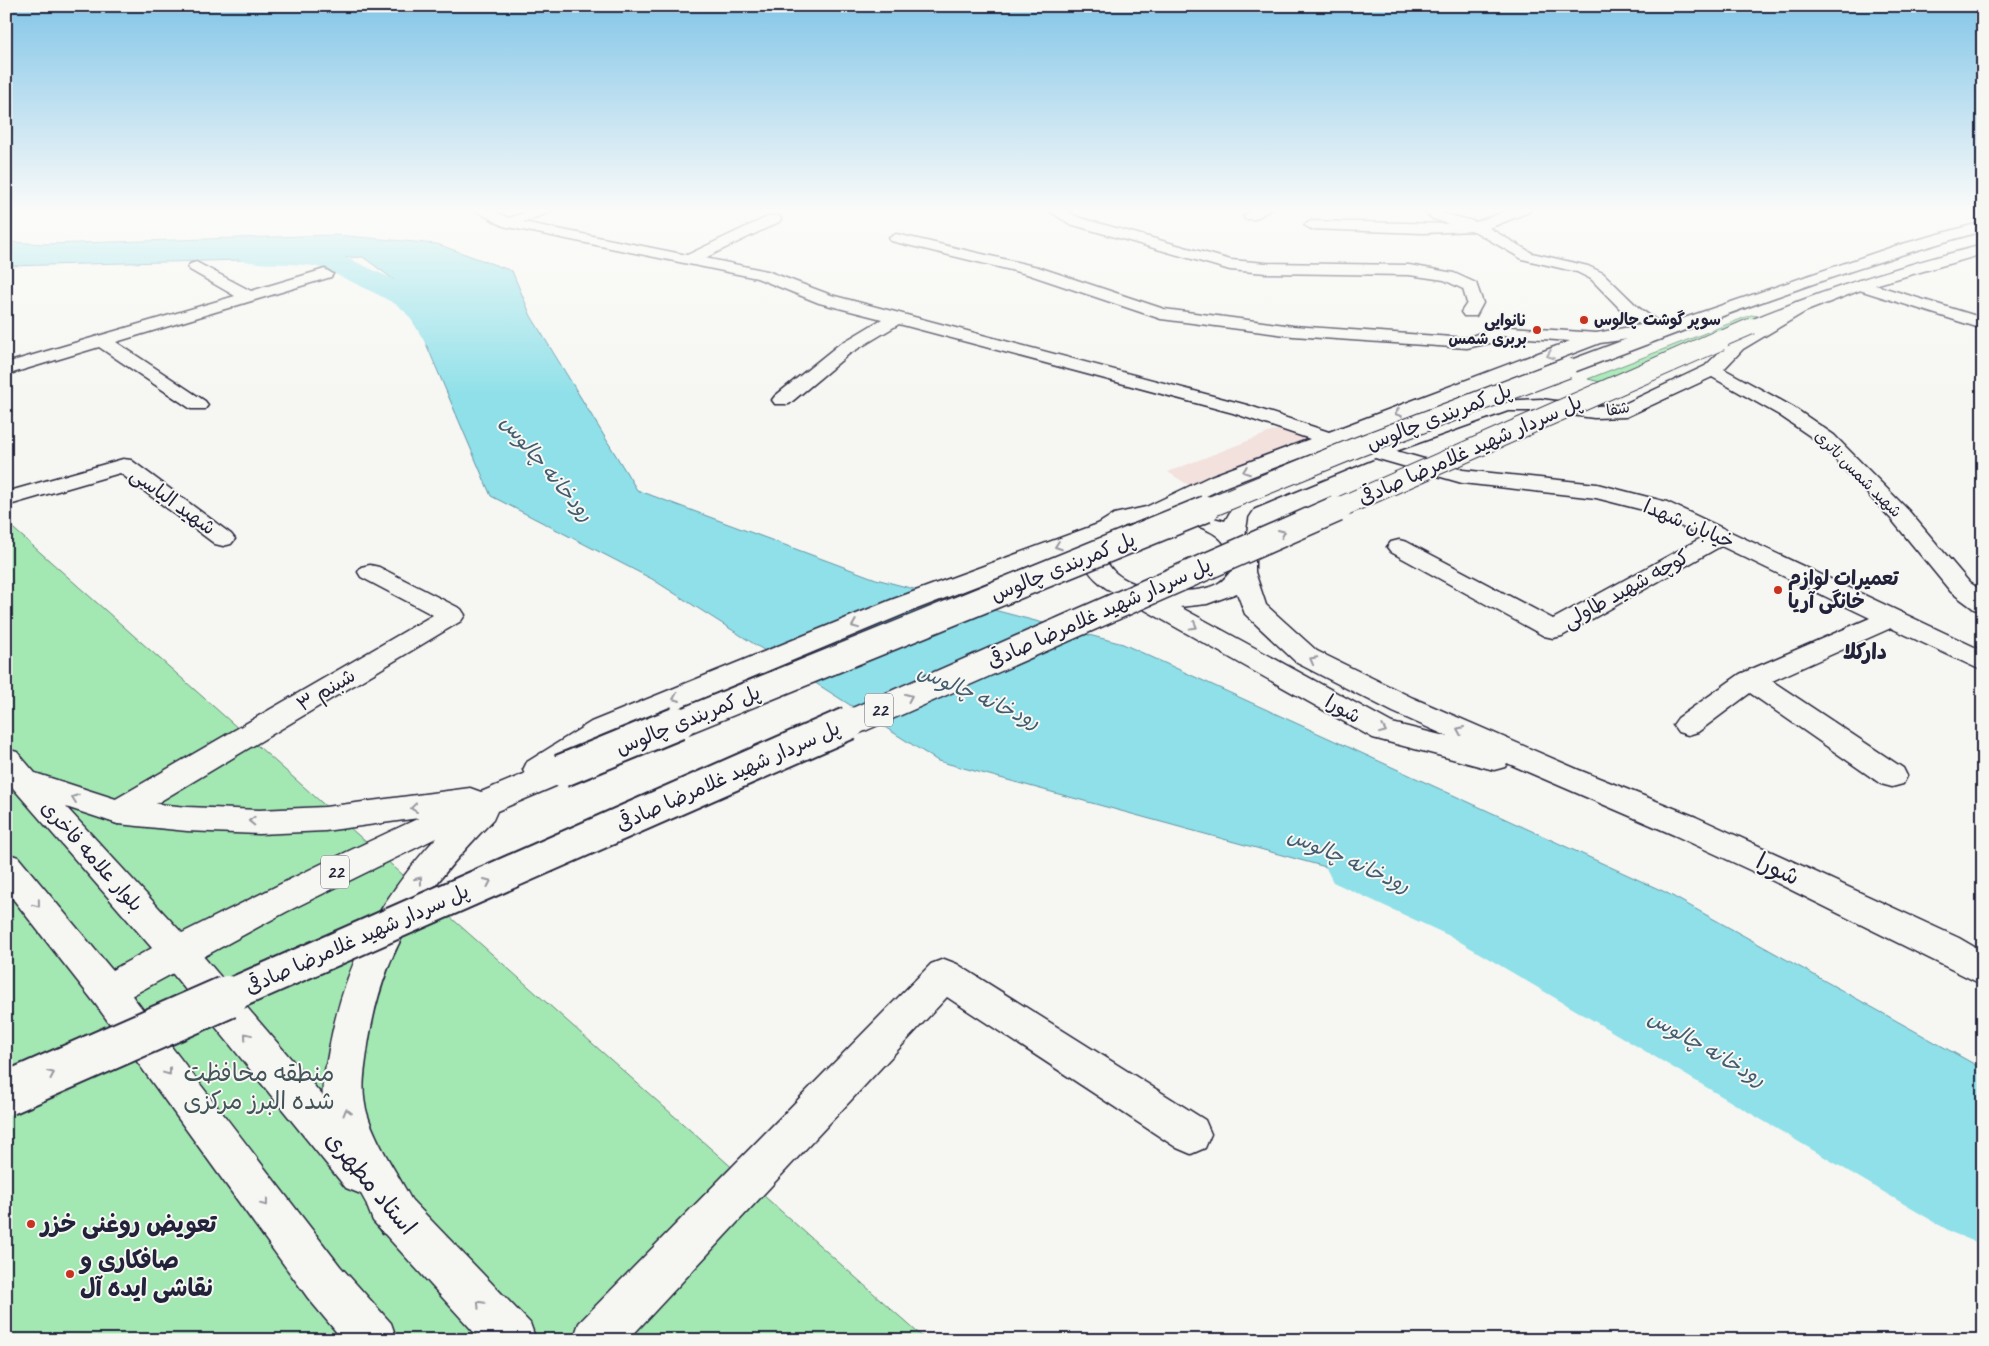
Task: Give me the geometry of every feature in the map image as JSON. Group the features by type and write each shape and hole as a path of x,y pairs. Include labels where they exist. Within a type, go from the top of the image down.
{"main road":[{"path":"205,272 248,296"},
{"path":"751,272 825,299 1240,409 1329,439"},
{"path":"1037,272 1161,314 1293,331 1467,343 1484,339 1498,331 1596,338 1665,328"},
{"path":"1421,272 1448,276 1470,286 1475,303 1470,312"},
{"path":"1588,272 1597,276 1633,312 1665,328"},
{"name":"22","path":"1665,328 1708,317 1836,272"},
{"name":"22","path":"1708,317 1753,314 1814,299 1900,272"},
{"path":"6,369 325,274"},
{"path":"1859,285 1983,324"},
{"name":"پل سردار شهید غلامرضا صادقی","path":"6,1094 1814,299"},
{"name":"شفا","path":"1246,503 1374,451 1506,406 1541,405 1594,412 1626,411 1712,370 1737,345 1814,299"},
{"path":"782,400 843,350 896,318"},
{"name":"پل کمربندی چالوس","path":"497,797 1355,448 1567,368 1665,328"},
{"path":"1152,513 1219,481 1596,338"},
{"path":"101,340 198,405"},
{"name":"شهید شمس ناتری","path":"1712,370 1786,411 1827,439 1900,515 1960,587 1983,604"},
{"name":"خیابان شهدا","path":"1374,451 1462,476 1597,491 1659,507 1983,662"},
{"name":"شهید الیاسی","path":"6,499 123,465 223,539"},
{"path":"1219,481 1212,488 1217,496 1230,502 1246,503 1237,517 1233,537"},
{"path":"398,1218 354,1135 343,1096 350,1027 368,967 397,909 445,847 497,797 601,729 900,606 1104,529 1124,518 1152,513 1183,515 1211,523 1233,537 1244,554 1243,572 1228,588 1202,598 1169,600 1137,594 1110,581 1095,564 1093,545 1104,529"},
{"name":"کوچه شهید طاولی","path":"1399,547 1553,630 1722,536"},
{"name":"شبنم ۳","path":"118,812 452,616 370,572"},
{"name":"شورا","path":"1243,572 1254,608 1307,657 1403,705 1777,868 1946,949 1983,970"},
{"name":"شورا","path":"1137,594 1383,731 1568,778"},
{"path":"1688,726 1750,680 1891,619"},
{"path":"1750,680 1892,776"},
{"path":"16,771 118,812 188,819 259,822 325,819 497,797"},
{"name":"بلوار علامه فاخری","path":"16,771 177,952"},
{"name":"22","path":"107,991 177,952 326,876 497,797"},
{"path":"6,866 107,991 324,1282 374,1340"},
{"name":"استاد مطهری","path":"177,952 398,1218 513,1340"},
{"path":"596,1340 944,975 1191,1134"}],"shaded area":[{"path":"1284,427 1306,440 1190,486 1168,472"}],"green space":[{"path":"1751,315 1758,316 1760,319 1600,382 1588,379"},
{"name":"منطقه محافظت شده البرز مرکزی","path":"6,522 926,1340 6,1340"}],"water":[{"path":"383,272 512,272 531,316 637,490 876,579 1123,644 1665,892 1983,1069 1983,1180 1516,919 938,761 652,579 491,496 401,285"}],"waterway":[{"name":"رودخانه چالوس","path":"352,272 410,299 453,353"},
{"name":"رودخانه چالوس","path":"1356,864 1476,917 1983,1203"}],"place":[{"name":"سوپر گوشت چالوس","path":"1584,320"},
{"name":"نانوایی بربری شمس","path":"1537,330"},
{"name":"تعمیرات لوازم خانگی آریا","path":"1778,590"},
{"name":"تعویض روغنی خزر","path":"31,1224"},
{"name":"صافکاری و نقاشی ایده آل","path":"70,1274"}],"district":[{"name":"دارکلا","path":"1865,652"}]}
